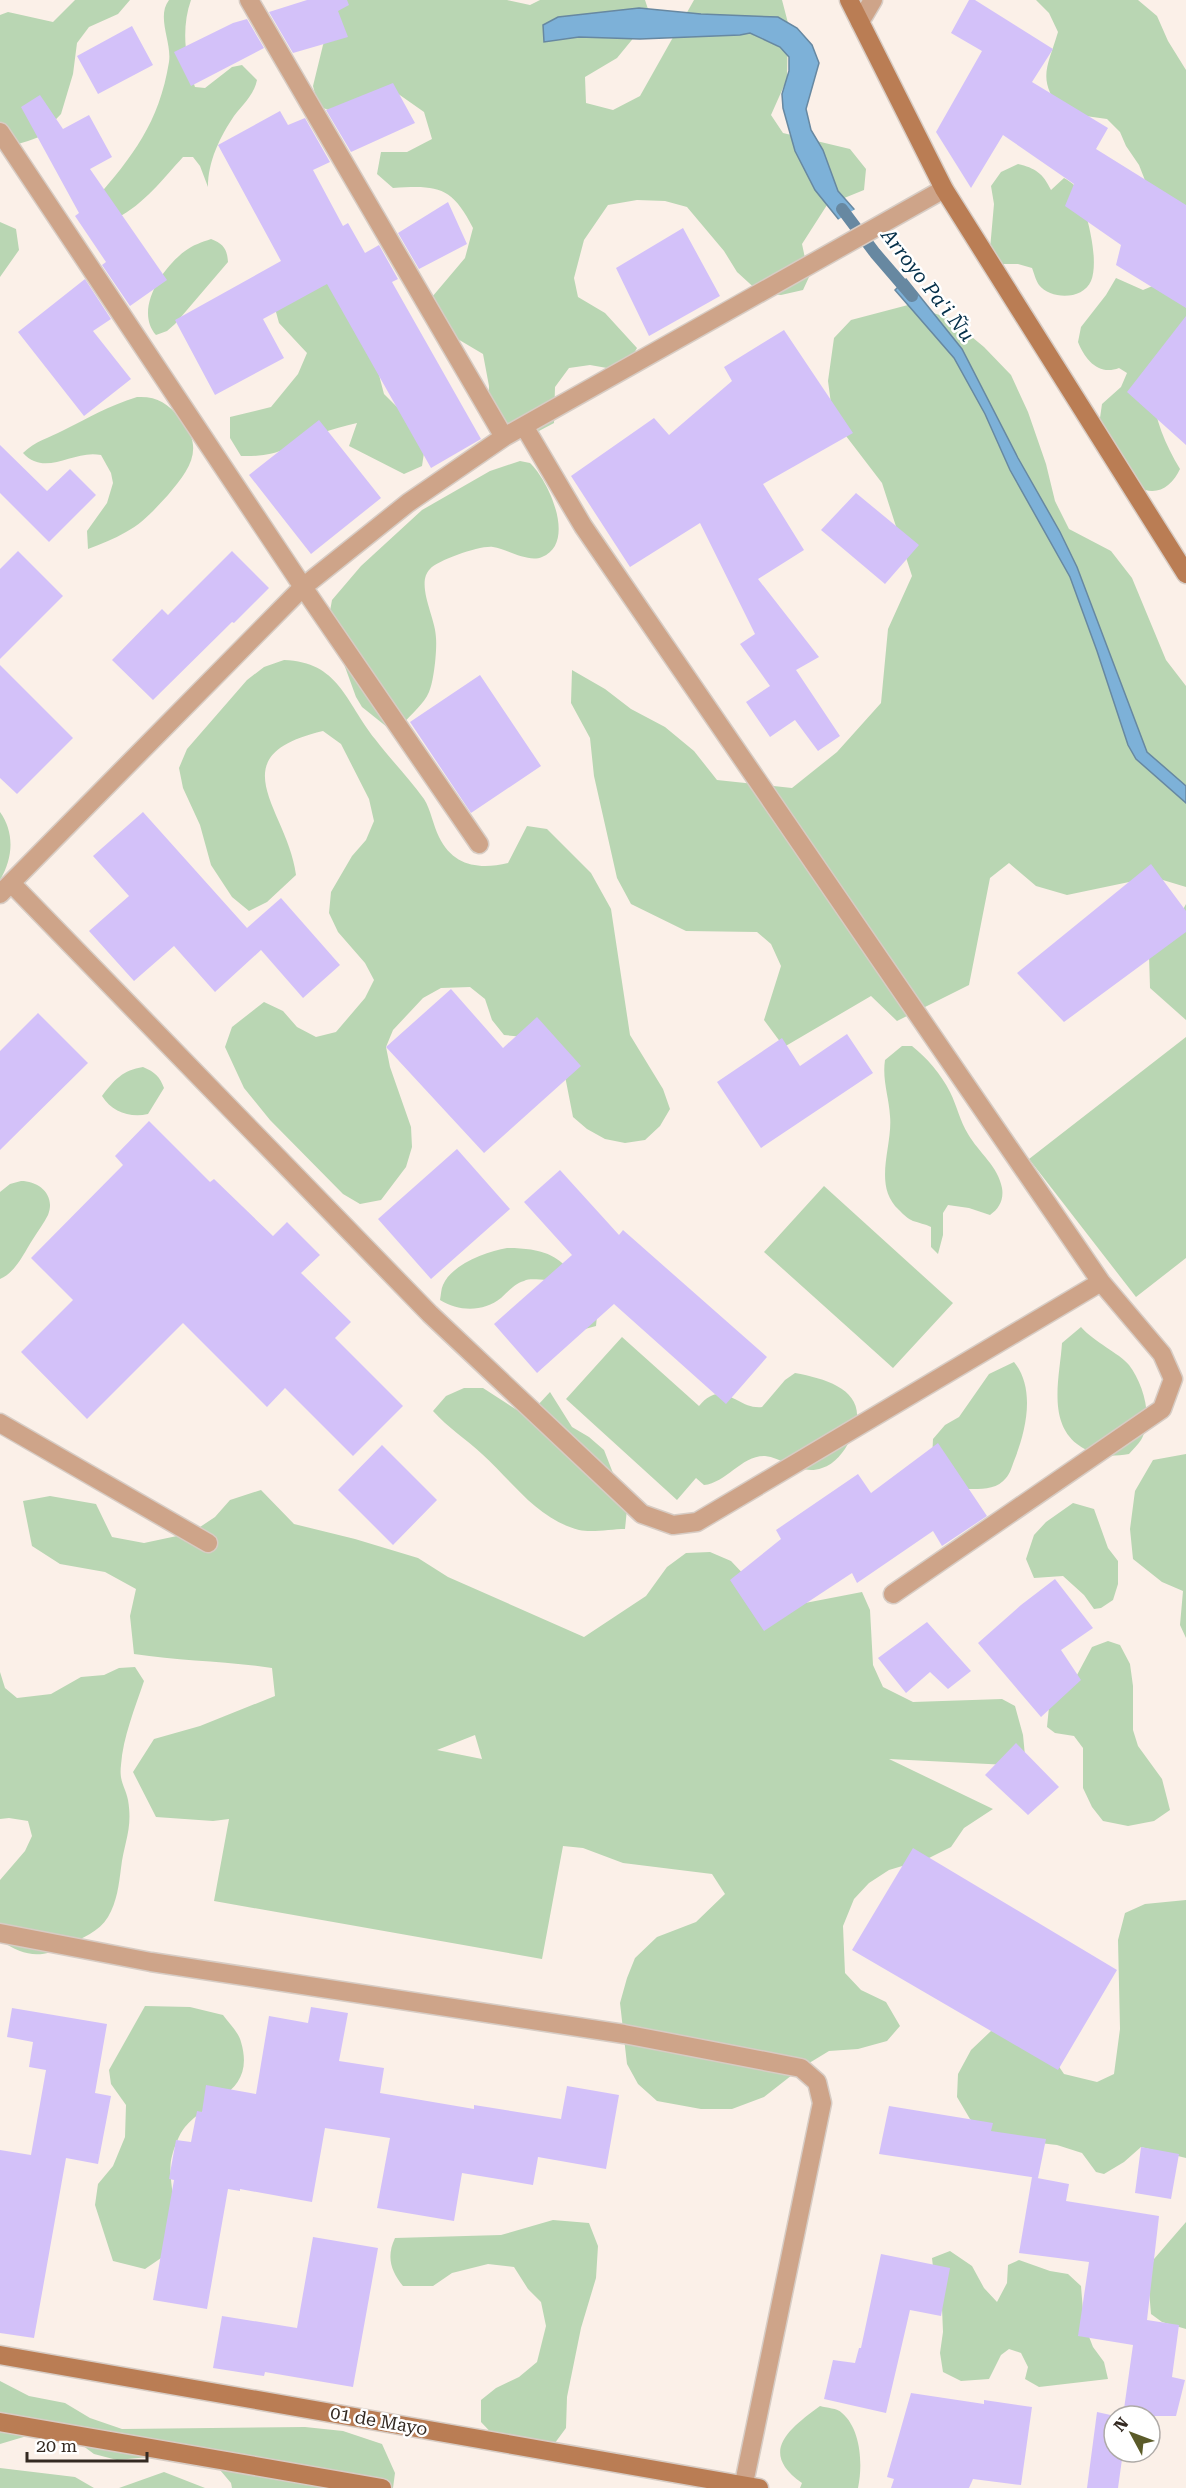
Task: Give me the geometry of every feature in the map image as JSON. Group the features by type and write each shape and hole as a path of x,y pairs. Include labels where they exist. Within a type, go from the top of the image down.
{"street":[{"path":"249,0 504,437"},
{"path":"849,0 944,189 1186,574"},
{"path":"860,22 873,0"},
{"path":"0,132 303,587 479,844"},
{"path":"944,189 504,437 408,503 303,587 6,889 430,1314 642,1514 673,1525 697,1522 1101,1282"},
{"path":"524,426 583,526 1101,1282 1162,1354 1173,1379 1162,1409 893,1594"},
{"path":"0,1423 208,1543"},
{"path":"0,1933 151,1962 624,2034 801,2068 818,2082 822,2103 748,2487"},
{"name":"01 de Mayo","path":"0,2355 748,2487"},
{"path":"0,2422 382,2488"}],"green space":[{"path":"75,0 130,0 118,14 89,27 77,43 73,74 61,114 39,137 18,144 0,135 0,15 8,12 53,22"},
{"path":"169,0 191,0 185,33 189,66 195,87 205,88 232,67 242,65 257,80 256,85 224,132 210,168 208,187 200,166 193,157 183,157 144,198 117,218 94,201 121,169 142,138 159,103 169,62 164,14"},
{"path":"330,0 507,0 530,5 540,0 645,0 648,9 645,24 617,58 585,77 586,103 613,110 640,96 694,0 782,0 788,23 787,79 771,115 783,133 850,149 866,169 864,190 827,205 802,244 809,277 803,290 781,295 760,293 737,272 724,251 687,207 665,201 637,200 608,205 584,240 574,278 578,297 605,313 637,348 624,371 590,365 569,368 555,387 554,423 522,440 500,440 488,420 489,386 483,354 456,338 432,297 465,258 473,228 458,204 442,191 421,187 393,188 377,174 381,152 407,152 432,139 424,112 387,86 339,114 318,106 313,86 323,45 331,27"},
{"path":"1036,0 1138,0 1157,16 1168,41 1186,70 1186,217 1148,188 1139,165 1120,132 1107,119 1064,113 1055,102 1047,83 1046,74 1058,32 1049,13"},
{"path":"1018,164 1038,172 1051,190 1064,178 1075,186 1087,219 1094,260 1091,281 1081,292 1067,296 1044,290 1039,285 1032,268 1018,264 1000,264 990,249 994,204 991,186 1001,172"},
{"path":"0,222 16,229 19,250 0,277"},
{"path":"211,239 224,247 228,262 175,324 167,331 156,335 150,325 148,314 149,302 160,278 176,258 185,251"},
{"path":"322,269 379,375 384,394 416,426 425,446 422,466 404,474 349,446 357,423 265,455 241,456 230,438 230,417 271,407 298,374 307,353 279,323 273,301"},
{"path":"1186,272 1186,339 1152,391 1162,432 1180,469 1168,485 1156,491 1150,491 1137,486 1101,429 1102,404 1121,387 1127,373 1119,368 1105,370 1094,365 1078,342 1081,327 1116,278 1143,290"},
{"path":"908,305 949,318 984,347 1011,375 1028,412 1046,464 1055,501 1069,529 1111,551 1132,578 1166,660 1186,686 1186,887 1153,877 1067,895 1036,886 1009,863 990,878 969,985 897,1021 871,996 784,1047 764,1020 781,966 771,944 757,932 686,931 631,904 617,878 594,776 590,738 571,703 572,670 605,689 631,709 665,727 694,751 717,780 792,788 837,752 881,703 888,629 912,576 882,483 833,419 828,381 834,338 851,320"},
{"path":"137,397 161,402 171,408 180,418 192,440 192,459 176,486 143,520 121,535 88,549 87,531 107,503 113,483 111,473 101,455 91,454 41,463 23,453 42,440 108,408"},
{"path":"520,461 530,463 545,483 556,512 559,526 558,539 552,550 542,557 530,558 499,548 487,547 450,558 430,569 426,575 425,592 435,630 436,644 431,687 424,701 403,724 387,727 362,707 356,697 333,634 330,611 332,600 361,566 422,510 490,471"},
{"path":"284,660 302,662 317,668 339,686 375,739 424,799 439,837 445,847 459,860 468,864 487,866 508,863 527,826 547,829 591,873 611,909 630,1035 663,1089 670,1109 660,1126 645,1140 625,1143 605,1139 587,1129 573,1117 565,1076 524,1037 504,1035 492,1020 485,999 470,987 441,988 423,998 393,1030 386,1047 390,1067 411,1127 412,1147 406,1167 381,1200 360,1204 343,1194 270,1120 244,1088 225,1047 232,1027 264,1002 283,1011 297,1027 316,1037 336,1032 365,998 374,980 365,963 338,932 329,913 331,892 352,856 366,840 374,821 369,799 341,744 323,731 291,742 273,755 265,770 266,788 290,851 296,875 267,902 249,911 232,897 211,865 200,825 183,788 179,768 187,749 247,680 264,667"},
{"path":"0,812 8,828 10,854 0,880"},
{"path":"1186,904 1186,1020 1150,988 1149,955 1170,933"},
{"path":"1186,1037 1186,1258 1136,1297 1029,1159"},
{"path":"902,1046 912,1046 942,1079 965,1129 997,1173 1002,1188 1000,1204 990,1215 969,1208 948,1205 943,1213 943,1235 938,1254 931,1247 931,1227 913,1221 899,1210 891,1200 887,1189 885,1177 890,1116 884,1075 885,1060"},
{"path":"143,1067 156,1075 164,1088 148,1114 128,1114 116,1110 106,1102 102,1096 115,1081 124,1073"},
{"path":"21,1181 40,1186 48,1195 50,1208 19,1262 11,1272 0,1279 0,1192 10,1184"},
{"path":"824,1186 953,1303 893,1368 764,1252"},
{"path":"507,1248 542,1252 554,1257 564,1265 580,1286 597,1316 596,1326 585,1329 547,1280 520,1282 494,1303 479,1308 455,1307 440,1300 441,1290 447,1278 461,1265 490,1252"},
{"path":"1081,1327 1129,1365 1139,1381 1145,1401 1147,1422 1140,1442 1129,1454 1108,1456 1089,1451 1077,1444 1062,1423 1058,1383 1062,1343"},
{"path":"622,1337 699,1406 715,1394 723,1394 753,1407 762,1407 785,1380 795,1373 835,1385 853,1400 857,1411 856,1424 850,1440 839,1457 822,1468 807,1470 772,1457 757,1457 741,1464 712,1483 704,1485 696,1478 677,1500 566,1399"},
{"path":"1014,1362 1025,1385 1027,1410 1022,1437 1011,1470 1006,1478 997,1485 962,1489 932,1460 933,1439 945,1425 959,1417 989,1374"},
{"path":"464,1388 483,1388 517,1410 537,1406 550,1392 572,1427 589,1437 604,1450 627,1509 625,1529 579,1530 564,1525 538,1509 482,1454 433,1411 446,1396"},
{"path":"1186,1454 1186,1638 1180,1625 1183,1591 1162,1582 1133,1559 1130,1529 1135,1491 1153,1460"},
{"path":"261,1490 294,1524 418,1558 448,1577 584,1637 646,1596 667,1567 686,1553 710,1552 731,1561 748,1579 805,1603 862,1592 870,1610 873,1665 883,1687 913,1702 1002,1699 1015,1706 1023,1735 1026,1766 889,1759 993,1809 964,1828 951,1847 929,1858 889,1870 869,1883 854,1899 843,1926 845,1973 861,1990 886,2002 900,2026 887,2041 858,2049 829,2051 801,2068 764,2097 732,2109 701,2109 657,2101 638,2084 627,2064 620,2003 627,1978 635,1958 657,1937 696,1922 725,1894 712,1874 623,1863 583,1848 563,1846 542,1959 214,1901 229,1819 213,1821 156,1817 133,1772 154,1739 200,1726 275,1696 272,1668 134,1654 130,1616 136,1589 105,1572 60,1564 32,1546 23,1501 50,1496 96,1504 112,1537 144,1543 191,1533 215,1517 230,1500","holes":["475,1735 482,1759 437,1750"]},
{"path":"1073,1503 1094,1509 1108,1548 1118,1561 1118,1584 1113,1600 1101,1608 1094,1609 1084,1595 1063,1576 1034,1578 1026,1559 1034,1535 1046,1522"},
{"path":"1108,1641 1120,1645 1130,1664 1133,1686 1133,1730 1138,1746 1162,1779 1170,1810 1154,1821 1128,1826 1103,1821 1092,1807 1083,1788 1083,1748 1074,1736 1055,1733 1047,1727 1050,1697 1077,1675 1092,1647"},
{"path":"135,1667 144,1681 122,1754 121,1776 128,1800 129,1827 114,1905 108,1917 95,1931 58,1950 33,1954 17,1950 0,1940 0,1880 25,1851 32,1836 28,1821 0,1819 0,1672 5,1688 17,1698 51,1694 81,1677 104,1675 119,1668"},
{"path":"1186,1900 1186,2158 1141,2147 1124,2162 1104,2174 1096,2172 1082,2153 1057,2145 996,2138 970,2119 957,2097 958,2074 971,2050 991,2031 1041,2040 1064,2074 1097,2082 1114,2074 1120,2029 1118,1940 1125,1913 1145,1904"},
{"path":"145,2006 190,2007 223,2015 240,2039 244,2059 242,2073 236,2084 185,2127 175,2145 171,2175 183,2243 145,2269 113,2261 95,2205 98,2184 113,2166 125,2137 126,2105 111,2084 109,2070"},
{"path":"553,2220 589,2223 598,2246 596,2278 581,2328 567,2397 566,2428 549,2451 501,2443 481,2422 481,2400 496,2388 519,2377 537,2362 546,2326 541,2302 528,2289 514,2267 488,2264 452,2273 433,2286 403,2286 395,2275 390,2258 395,2238 501,2235"},
{"path":"1186,2222 1186,2329 1162,2322 1151,2314 1148,2278 1154,2259"},
{"path":"950,2251 972,2266 984,2288 997,2302 1007,2283 1008,2265 1019,2260 1050,2271 1068,2274 1081,2286 1084,2324 1093,2347 1104,2362 1108,2379 1039,2387 1025,2379 1028,2367 1021,2353 1009,2349 1001,2355 989,2379 961,2381 943,2372 940,2353 943,2332 942,2308 935,2285 932,2258"},
{"path":"0,2381 29,2396 65,2403 90,2418 122,2429 305,2427 343,2431 382,2444 395,2473 393,2488 232,2488 231,2483 209,2457 181,2454 117,2460 94,2454 71,2437 47,2430 0,2444"},
{"path":"820,2406 840,2411 853,2428 860,2458 858,2488 800,2488 802,2483 789,2472 782,2461 780,2451 789,2432"},
{"path":"0,2468 75,2477 94,2488 0,2488"},
{"path":"164,2472 205,2488 119,2488"}],"water":[{"path":"639,8 701,14 778,17 797,28 812,45 819,63 806,109 811,130 823,150 838,191 861,217 844,226 815,190 795,151 783,108 782,94 789,71 789,57 780,47 750,33 640,39 579,37 544,42 543,25 558,17"},
{"path":"906,279 962,349 1018,458 1060,532 1077,567 1147,752 1186,786 1186,803 1136,759 1128,745 1070,577 1010,470 985,414 954,358 895,290"}],"pier":[{"path":"857,208 863,215 863,219 842,229 836,221"}],"building":[{"path":"307,0 347,0 349,5 338,11 348,37 293,53 269,12"},
{"path":"969,0 975,0 1053,49 1032,82 1108,128 1096,149 1186,205 1186,308 1116,265 1121,245 1065,206 1074,184 1003,135 971,188 936,132 982,51 951,33"},
{"path":"247,19 264,48 191,86 174,52 233,23"},
{"path":"132,26 153,65 98,94 77,56"},
{"path":"393,83 415,123 351,152 326,110"},
{"path":"40,95 63,129 89,115 112,157 90,169 167,280 130,306 102,265 106,262 75,216 79,213 21,107"},
{"path":"280,111 288,125 305,118 330,162 313,170 343,226 348,223 365,253 379,245 398,279 392,282 481,439 431,468 327,284 263,319 284,358 215,395 175,320 281,261 218,145"},
{"path":"448,202 467,244 419,269 398,233"},
{"path":"683,228 720,296 649,336 616,268"},
{"path":"85,279 111,319 93,331 131,379 84,416 18,332"},
{"path":"1186,316 1186,445 1127,392"},
{"path":"784,330 853,433 763,484 804,550 758,579 819,657 796,670 840,736 818,751 795,720 770,737 746,702 770,686 740,644 755,634 700,523 630,567 571,476 654,418 669,435 732,381 724,367"},
{"path":"319,420 381,498 311,554 249,475"},
{"path":"0,445 47,491 70,469 96,495 49,542 0,493"},
{"path":"856,493 919,545 885,584 821,530"},
{"path":"18,551 63,596 0,659 0,569"},
{"path":"232,551 269,588 153,700 112,660 162,609 168,615"},
{"path":"0,665 73,738 17,794 0,778"},
{"path":"480,675 541,766 471,813 410,722"},
{"path":"143,812 247,928 281,898 340,965 303,998 261,950 215,992 174,946 134,981 89,931 129,896 93,856"},
{"path":"1151,864 1186,911 1186,932 1064,1022 1017,973"},
{"path":"451,989 503,1048 537,1017 581,1066 484,1153 386,1047"},
{"path":"38,1013 88,1063 0,1150 0,1051"},
{"path":"847,1034 873,1073 761,1148 717,1082 782,1038 800,1066"},
{"path":"149,1121 210,1182 214,1179 273,1236 287,1222 320,1255 301,1273 351,1322 335,1338 403,1406 353,1456 285,1388 267,1407 183,1323 87,1419 21,1352 73,1300 31,1258 123,1165 115,1156"},
{"path":"457,1149 510,1209 431,1279 378,1219"},
{"path":"560,1170 619,1235 623,1230 767,1357 726,1404 614,1304 537,1373 494,1324 572,1255 524,1202"},
{"path":"938,1443 987,1516 942,1546 933,1531 857,1583 852,1573 764,1631 730,1580 781,1539 776,1530 858,1474 871,1493"},
{"path":"382,1445 437,1500 393,1545 338,1490"},
{"path":"1055,1579 1093,1628 1061,1650 1081,1680 1041,1717 978,1643"},
{"path":"927,1622 971,1671 948,1689 930,1672 906,1693 878,1658"},
{"path":"1016,1743 1059,1787 1028,1815 985,1775"},
{"path":"913,1848 1117,1970 1058,2070 852,1950"},
{"path":"311,2007 348,2013 339,2061 384,2068 380,2093 474,2109 474,2105 561,2119 567,2086 619,2095 606,2169 538,2157 533,2185 462,2173 454,2221 377,2208 390,2138 325,2128 312,2202 240,2189 240,2191 228,2189 207,2309 153,2300 174,2180 169,2179 176,2140 191,2142 197,2111 202,2112 206,2085 256,2094 269,2016 308,2023"},
{"path":"12,2008 107,2024 95,2093 111,2096 98,2164 66,2158 34,2338 0,2333 0,2150 31,2155 46,2070 29,2067 33,2042 7,2037"},
{"path":"889,2106 993,2123 991,2131 1046,2139 1038,2178 879,2154"},
{"path":"1141,2147 1179,2154 1171,2199 1135,2193"},
{"path":"1032,2177 1069,2184 1066,2201 1159,2216 1147,2320 1179,2325 1172,2377 1185,2380 1176,2416 1162,2416 1162,2404 1125,2404 1133,2345 1078,2336 1089,2262 1019,2253"},
{"path":"313,2237 378,2248 353,2387 265,2372 264,2376 213,2368 222,2316 297,2328"},
{"path":"881,2254 950,2268 941,2316 910,2310 886,2413 824,2399 833,2360 855,2363 859,2348 861,2348"},
{"path":"911,2393 984,2404 984,2400 1032,2407 1021,2485 973,2479 969,2488 891,2488 894,2479 887,2477"},
{"path":"1097,2412 1102,2413 1102,2464 1121,2464 1118,2488 1087,2488"}],"waterway":[{"name":"Arroyo Pa'i Ñu","path":"842,209 875,253 912,296"}]}
